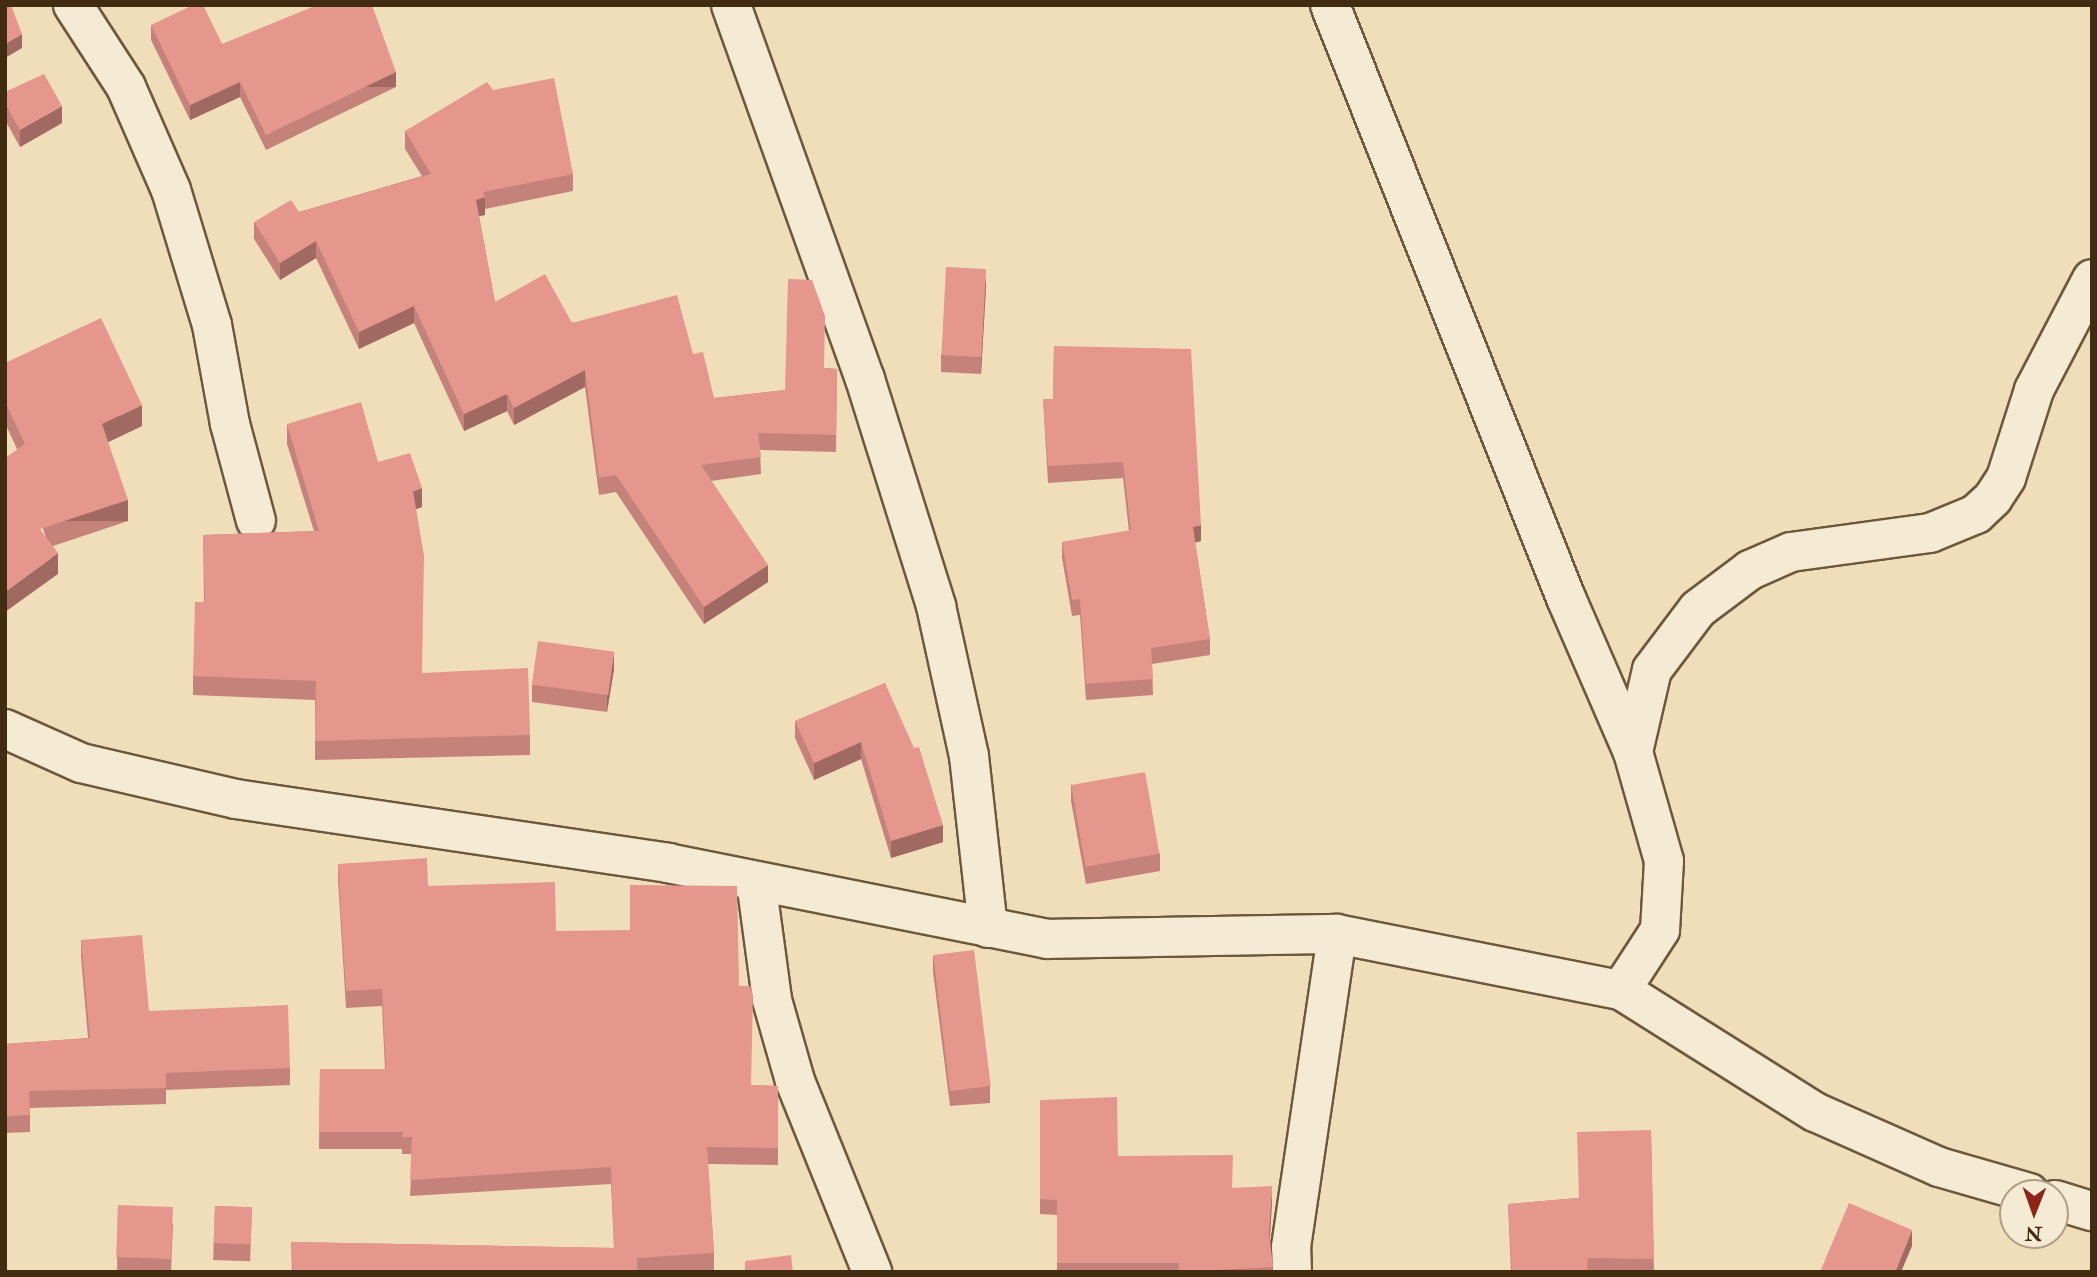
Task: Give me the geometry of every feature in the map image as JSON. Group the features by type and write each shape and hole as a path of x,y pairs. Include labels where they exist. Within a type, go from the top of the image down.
{"street":[{"path":"73,5 126,87 171,190 212,325 230,424 257,521"},
{"path":"731,5 864,379 936,606 969,756 988,928"},
{"path":"1330,5 1566,598 1633,752 1664,861 1660,930 1621,990"},
{"path":"1633,752 1653,670 1698,609 1750,570 1791,552 1930,533 1976,514 1993,498 2006,478 2034,390 2092,279"},
{"path":"5,729 81,763 236,799 668,863 1047,939 1337,934 1621,990 1815,1112 1938,1167 1999,1184"},
{"path":"756,881 772,1000 795,1081 872,1272"},
{"path":"1292,1272 1291,1247 1337,934"},
{"path":"2069,1204 2092,1211"}],"building":[{"path":"5,5 11,5 22,34 5,44"},
{"path":"193,5 203,5 222,44 317,5 372,5 396,72 266,135 240,82 190,105 151,25"},
{"path":"44,74 62,106 20,130 5,103 5,92"},
{"path":"554,78 573,174 483,192 485,197 476,200 495,302 545,274 572,323 677,295 693,354 703,352 714,398 785,390 788,279 812,280 825,316 824,368 837,369 836,435 758,433 761,457 701,465 768,565 704,607 616,475 599,478 585,370 514,408 507,394 464,414 414,306 359,332 316,241 280,263 254,222 291,200 299,212 431,174 405,131 487,82 493,90"},
{"path":"946,267 986,269 981,357 941,355"},
{"path":"101,318 142,405 102,424 128,500 40,529 58,553 5,592 5,458 25,444 5,402 5,363"},
{"path":"1054,346 1191,349 1201,525 1193,527 1210,639 1151,648 1153,679 1086,684 1080,599 1072,600 1062,542 1131,530 1123,462 1048,466 1043,399 1053,399"},
{"path":"361,402 378,462 410,453 422,488 413,491 424,556 422,673 528,668 530,735 315,741 316,681 193,676 195,602 205,602 203,535 319,531 287,424"},
{"path":"538,641 614,652 608,695 532,685"},
{"path":"885,683 914,748 919,747 943,825 891,841 861,742 814,763 795,721"},
{"path":"1145,772 1159,854 1086,867 1071,785"},
{"path":"427,858 428,886 555,882 556,931 630,930 630,885 737,886 739,986 750,986 753,995 751,1085 778,1086 778,1148 707,1147 714,1253 637,1258 637,1272 293,1272 291,1242 614,1248 611,1167 410,1180 412,1137 402,1137 403,1132 319,1132 320,1069 386,1069 382,989 346,991 338,864"},
{"path":"142,935 149,1011 288,1005 290,1068 166,1073 166,1088 29,1091 30,1115 5,1116 5,1044 90,1038 81,940"},
{"path":"974,950 991,1086 950,1091 933,955"},
{"path":"1117,1097 1118,1156 1233,1155 1232,1188 1272,1186 1269,1233 1273,1267 1179,1272 1179,1263 1057,1263 1057,1200 1040,1199 1040,1100"},
{"path":"1651,1130 1654,1259 1588,1258 1587,1272 1512,1272 1508,1204 1579,1198 1577,1132"},
{"path":"1849,1203 1912,1230 1895,1272 1820,1272"},
{"path":"118,1205 173,1207 171,1259 116,1257"},
{"path":"215,1206 252,1207 251,1244 214,1243"},
{"path":"791,1255 793,1272 745,1272 745,1261"}]}
